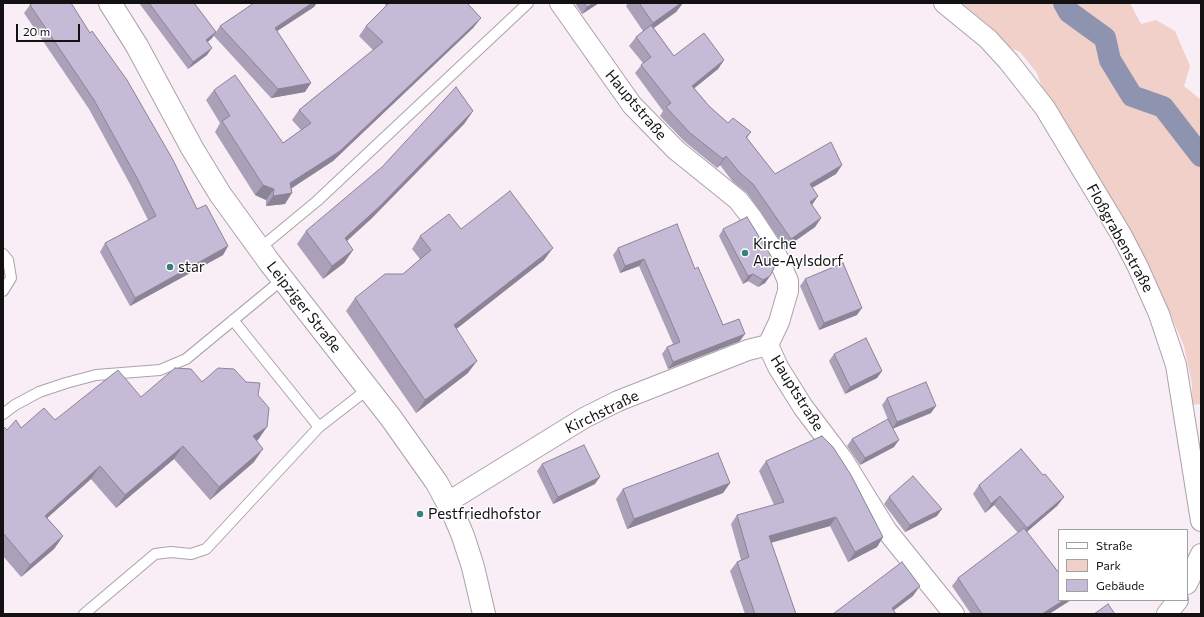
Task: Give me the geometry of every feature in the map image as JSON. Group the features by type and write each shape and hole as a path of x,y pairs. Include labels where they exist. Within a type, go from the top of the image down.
{"street":[{"name":"Leipziger Straße","path":"110,3 137,46 206,171 260,249 424,463 448,502 473,567 484,614"},
{"name":"Hauptstraße","path":"560,3 637,111 676,150 738,200 752,218 778,258 788,281 788,291 779,322 768,345 778,367 799,401 843,460 888,531 954,614"},
{"name":"Floßgrabenstraße","path":"944,3 988,39 1009,62 1041,103 1114,224 1138,267 1159,314 1176,366 1201,521"},
{"name":"Kirchstraße","path":"448,502 584,418 618,401 748,350 768,345"},
{"path":"1188,582 1201,554"}],"lane":[{"path":"260,249 317,201 528,3"},
{"path":"3,254 8,260 12,278 3,291"},
{"path":"3,414 15,405 39,392 96,375 160,370 186,359 283,279"},
{"path":"233,320 319,427"},
{"path":"84,614 155,554 171,552 191,554 206,549 319,427 368,389"}],"green space":[{"path":"962,3 1130,3 1141,24 1156,20 1175,31 1190,66 1184,86 1201,100 1201,404 1192,405 1192,384 1184,346 1153,273 1090,164 1043,91 1037,73 1020,52 1006,46 988,25"}],"building":[{"path":"33,3 71,3 90,33 92,31 127,80 173,160 197,209 206,205 228,246 135,298 105,243 156,216 94,100 30,5"},
{"path":"149,3 194,3 216,32 206,40 212,48 193,62"},
{"path":"254,3 312,3 275,28 311,83 278,89 220,26"},
{"path":"389,3 467,3 481,18 340,151 290,183 292,193 273,196 274,189 263,185 222,121 230,116 214,90 235,75 283,143 311,123 299,110 383,42 366,26"},
{"path":"584,3 594,3 587,7"},
{"path":"639,3 681,3 653,23"},
{"path":"651,25 674,56 704,33 724,60 692,86 709,106 728,123 733,118 751,132 746,137 775,174 831,142 842,165 810,184 818,196 810,202 821,218 791,239 753,184 740,173 726,156 723,159 690,133 666,107 671,103 641,65 651,57 636,37"},
{"path":"456,87 473,111 380,206 345,238 353,250 332,266 306,231 382,167"},
{"path":"510,191 553,248 454,325 477,361 425,400 355,298 385,274 403,274 431,250 420,236 449,214 461,229"},
{"name":"Kirche Aue-Aylsdorf","path":"747,217 776,264 770,276 763,280 753,274 748,276 723,229"},
{"path":"677,224 695,269 698,267 723,325 739,319 745,334 673,362 667,347 680,342 644,259 625,266 618,248"},
{"path":"843,263 862,308 824,323 805,279"},
{"path":"866,338 882,371 850,387 834,354"},
{"path":"175,368 191,369 202,382 218,368 234,369 246,382 260,383 258,395 269,408 267,427 253,436 263,449 219,487 183,446 125,495 100,466 45,516 63,536 30,565 3,533 3,426 7,430 16,420 21,428 44,408 55,420 118,370 141,397"},
{"path":"926,382 936,406 897,422 887,398"},
{"path":"888,419 899,440 865,458 852,439"},
{"path":"822,436 833,447 851,475 883,537 855,552 836,517 769,536 796,614 755,614 737,562 749,557 737,515 784,502 766,461"},
{"path":"584,445 600,477 558,497 542,464"},
{"path":"1021,449 1064,497 1027,528 1000,496 991,504 979,485"},
{"path":"718,453 730,483 634,519 623,489"},
{"path":"913,476 942,509 910,525 889,497"},
{"path":"1024,528 1058,572 1058,601 1062,601 1042,614 982,614 958,578"},
{"path":"902,562 920,586 892,608 896,614 833,614"},
{"path":"1108,604 1115,614 1094,614"}],"waterway":[{"path":"1064,3 1069,12 1105,38 1110,60 1132,96 1163,107 1201,156"}],"place":[{"name":"Kirche Aue-Aylsdorf","path":"745,253"},
{"name":"star","path":"170,267"},
{"name":"Pestfriedhofstor","path":"420,514"}]}
